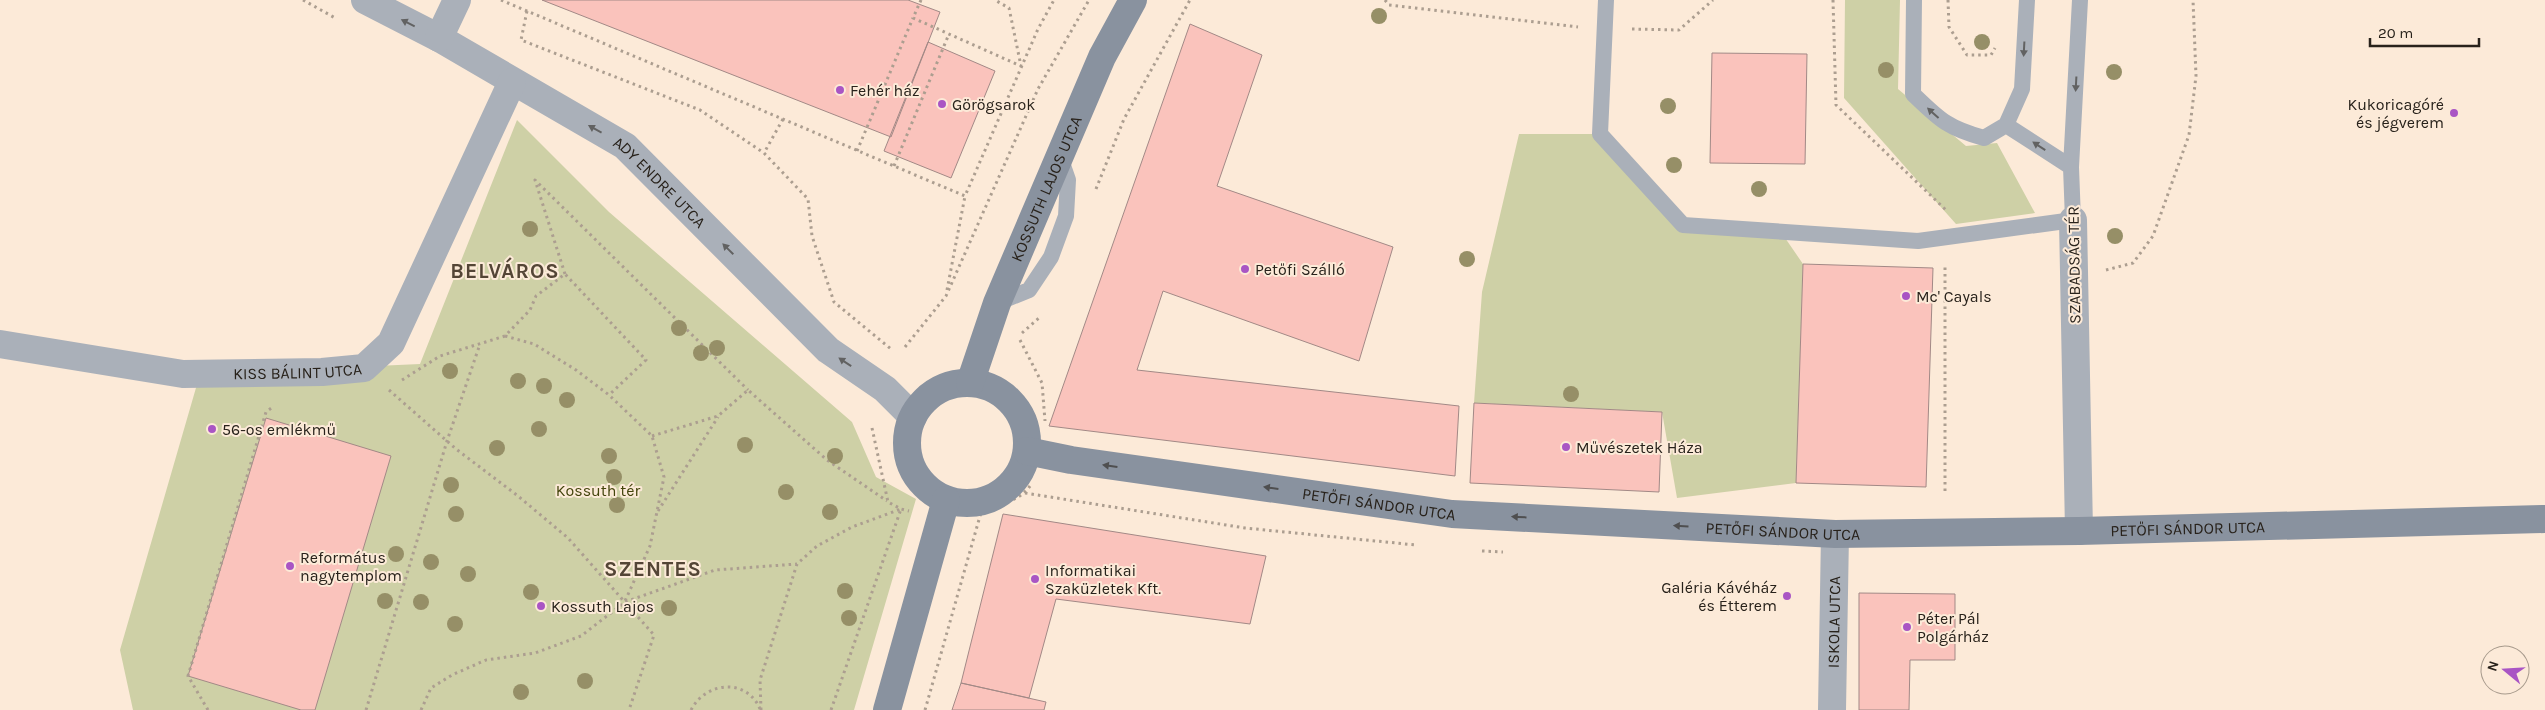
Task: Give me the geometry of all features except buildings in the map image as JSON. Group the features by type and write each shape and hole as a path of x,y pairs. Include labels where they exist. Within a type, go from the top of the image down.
{"street":[{"name":"ADY ENDRE UTCA","path":"365,0 439,38 512,82 626,146 828,350 885,389 913,417"},
{"path":"439,38 457,0"},
{"name":"KOSSUTH LAJOS UTCA","path":"970,383 998,303 1102,57 1133,0"},
{"name":"KISS BÁLINT UTCA","path":"0,344 183,374 322,372 364,368 390,343 512,82"},
{"name":"SZABADSÁG TÉR","path":"2073,220 2080,531"},
{"path":"970,383 989,387 1006,397 1019,412 1035,453 1012,484 998,495 981,502 944,508 932,492 920,481 911,466 907,450 908,433 913,417 922,403 936,392 952,384 970,383"},
{"name":"PETŐFI SÁNDOR UTCA","path":"1035,453 1071,460 1452,514 1835,534 2080,531 2545,519"},
{"path":"887,710 944,508"},
{"name":"ISKOLA UTCA","path":"1832,710 1835,534"}],"lane":[{"path":"1606,0 1600,134 1683,224 1918,241 2073,220"},
{"path":"1914,0 1913,94 1937,117 1957,131 1984,138 2006,125 2022,89 2027,0"},
{"name":"SZABADSÁG TÉR","path":"2073,220 2072,167 2080,0"},
{"path":"2006,125 2072,167"}],"path":[{"path":"501,0 965,196"},
{"path":"857,150 912,18 922,0"},
{"path":"995,0 1009,8 1021,66"},
{"path":"946,296 965,196 1021,66 1054,0"},
{"path":"905,347 946,296 1038,89 1089,0"},
{"path":"1095,191 1124,119 1190,0"},
{"path":"1385,0 1389,5 1562,27 1680,30 1712,0"},
{"path":"1948,0 1949,26 1967,55 1991,55 2000,40"},
{"path":"2074,276 2133,263 2154,236 2189,135 2196,76 2193,0"},
{"path":"527,11 521,40 700,110 764,153 808,199 812,236 834,302 891,350"},
{"path":"912,18 1021,66"},
{"path":"894,166 949,34"},
{"path":"764,153 783,119"},
{"path":"609,395 646,360 565,274 535,180 748,390 827,460 901,509"},
{"path":"364,368 402,380 440,356 505,336 530,310 536,296 565,274"},
{"path":"761,710 760,680 797,564 816,546 852,526 901,509 944,508 954,518 982,508 1000,506 1025,493 1040,474 1035,453 1046,439 1042,383 1018,337 1043,314"},
{"path":"505,336 534,344 576,370 609,395 652,436 664,477 650,546 625,602"},
{"path":"366,710 447,441 480,344"},
{"path":"364,368 447,441 568,538 654,635 629,710"},
{"path":"656,515 718,416 748,390"},
{"path":"208,710 188,676 266,412 280,401"},
{"path":"652,436 718,416"},
{"path":"872,428 888,502"},
{"path":"925,710 982,508"},
{"path":"832,710 901,509"},
{"path":"421,710 431,688 452,675 486,660 535,653 582,636 625,602 715,570 797,564"},
{"path":"691,710 703,692 721,686 749,694 761,710"}],"green space":[{"path":"1845,0 1900,0 1898,89 1966,146 1997,143 2035,213 1956,224 1844,98"},
{"name":"Kossuth tér","path":"517,120 609,212 852,422 876,477 916,499 854,710 133,710 120,650 200,374 420,364"},
{"path":"1519,134 1600,134 1683,224 1781,232 1803,264 1796,483 1677,498 1662,412 1474,403 1482,292"}],"place":[{"name":"Fehér ház","path":"840,90"},
{"name":"Görögsarok","path":"942,104"},
{"name":"Kukoricagóré és jégverem","path":"2454,113"},
{"name":"Petőfi Szálló","path":"1245,269"},
{"name":"Mc' Cayals","path":"1906,296"},
{"name":"56-os emlékmű","path":"212,429"},
{"name":"Művészetek Háza","path":"1566,447"},
{"name":"Református nagytemplom","path":"290,566"},
{"name":"Informatikai Szaküzletek Kft.","path":"1035,579"},
{"name":"Galéria Kávéház és Étterem","path":"1787,596"},
{"name":"Kossuth Lajos","path":"541,606"},
{"name":"Péter Pál Polgárház","path":"1907,627"}],"district":[{"name":"BELVÁROS","path":"505,271"},
{"name":"SZENTES","path":"653,569"}]}
